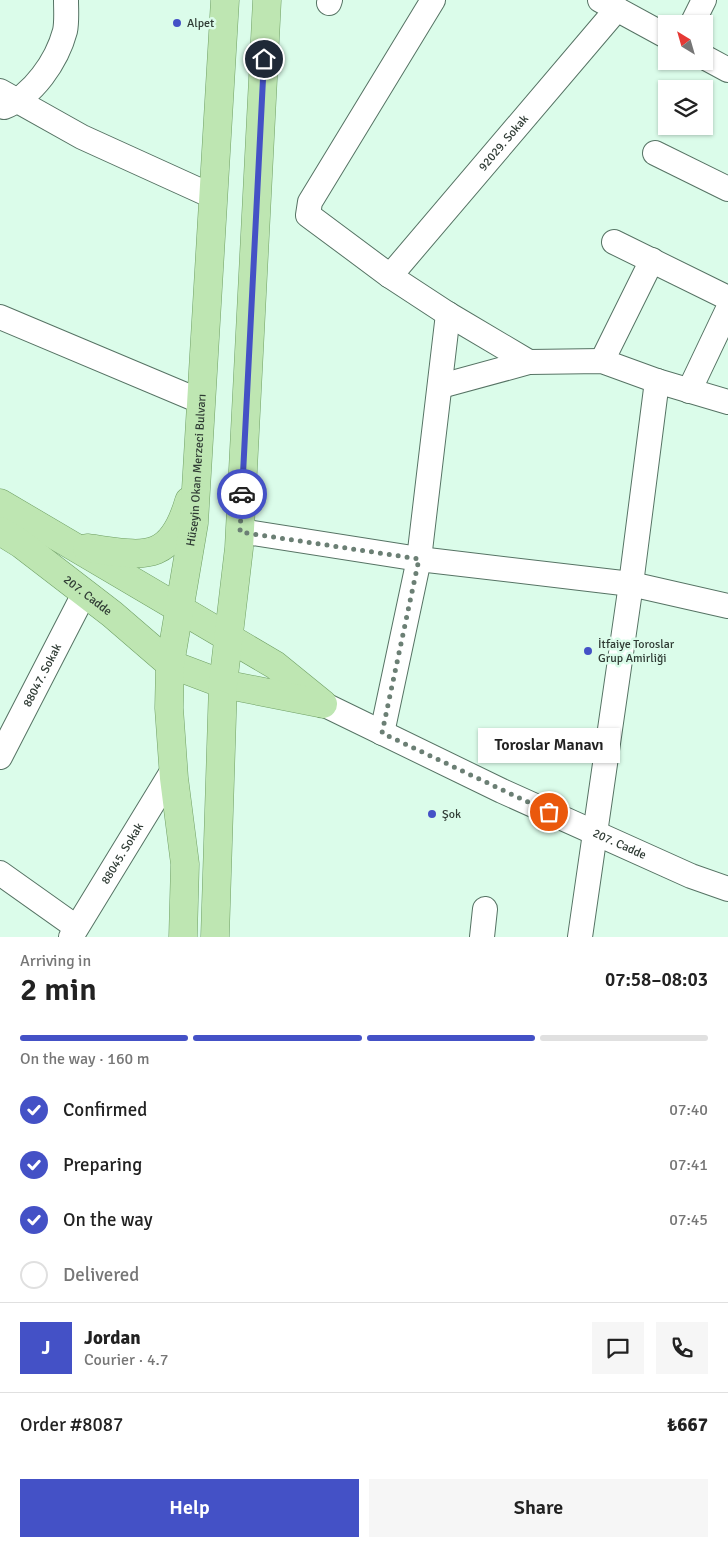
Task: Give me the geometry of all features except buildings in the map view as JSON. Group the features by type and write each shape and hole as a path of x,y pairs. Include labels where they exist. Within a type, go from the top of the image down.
{"main road":[{"name":"Hüseyin Okan Merzeci Bulvarı","path":"183,937 185,864 173,770 169,708 170,664 178,608 192,540 198,473 225,0"},
{"path":"215,937 224,684 240,532 267,0"},
{"path":"76,546 136,554 155,552 170,539 184,518 198,473"},
{"path":"0,503 76,546 275,665 323,704"},
{"name":"207. Cadde","path":"0,531 21,544 85,592 170,664 224,684 323,704"}],"street":[{"path":"66,0 65,30 47,69 6,100 214,197"},
{"path":"432,0 310,202 308,215 390,276 448,314 529,362"},
{"path":"696,15 704,0"},
{"path":"609,5 658,32"},
{"name":"92029. Sokak","path":"390,276 609,5"},
{"path":"713,62 728,70"},
{"path":"655,153 728,189"},
{"path":"614,242 728,298"},
{"path":"602,361 652,260"},
{"path":"690,390 728,309"},
{"path":"382,733 419,559 441,386 448,314"},
{"path":"0,317 202,402"},
{"path":"441,386 529,362 602,361 657,381 728,402"},
{"path":"580,937 632,584 657,381"},
{"path":"240,532 419,559 632,584 728,606"},
{"name":"88047. Sokak","path":"0,757 85,592"},
{"name":"207. Cadde","path":"323,704 502,792 691,876 728,889"},
{"name":"88045. Sokak","path":"74,932 173,770"},
{"path":"0,872 74,932"},
{"path":"482,937 485,909"}],"way so far":[{"path":"242,494 240,532 419,559 382,733 502,792 549,812"}],"place":[{"name":"Alpet","path":"177,23"},
{"name":"İtfaiye Toroslar Grup Amirliği","path":"588,651"},
{"name":"Toroslar Manavı","path":"549,812"},
{"name":"Şok","path":"432,814"}],"route":[{"path":"242,494 264,59"}]}
